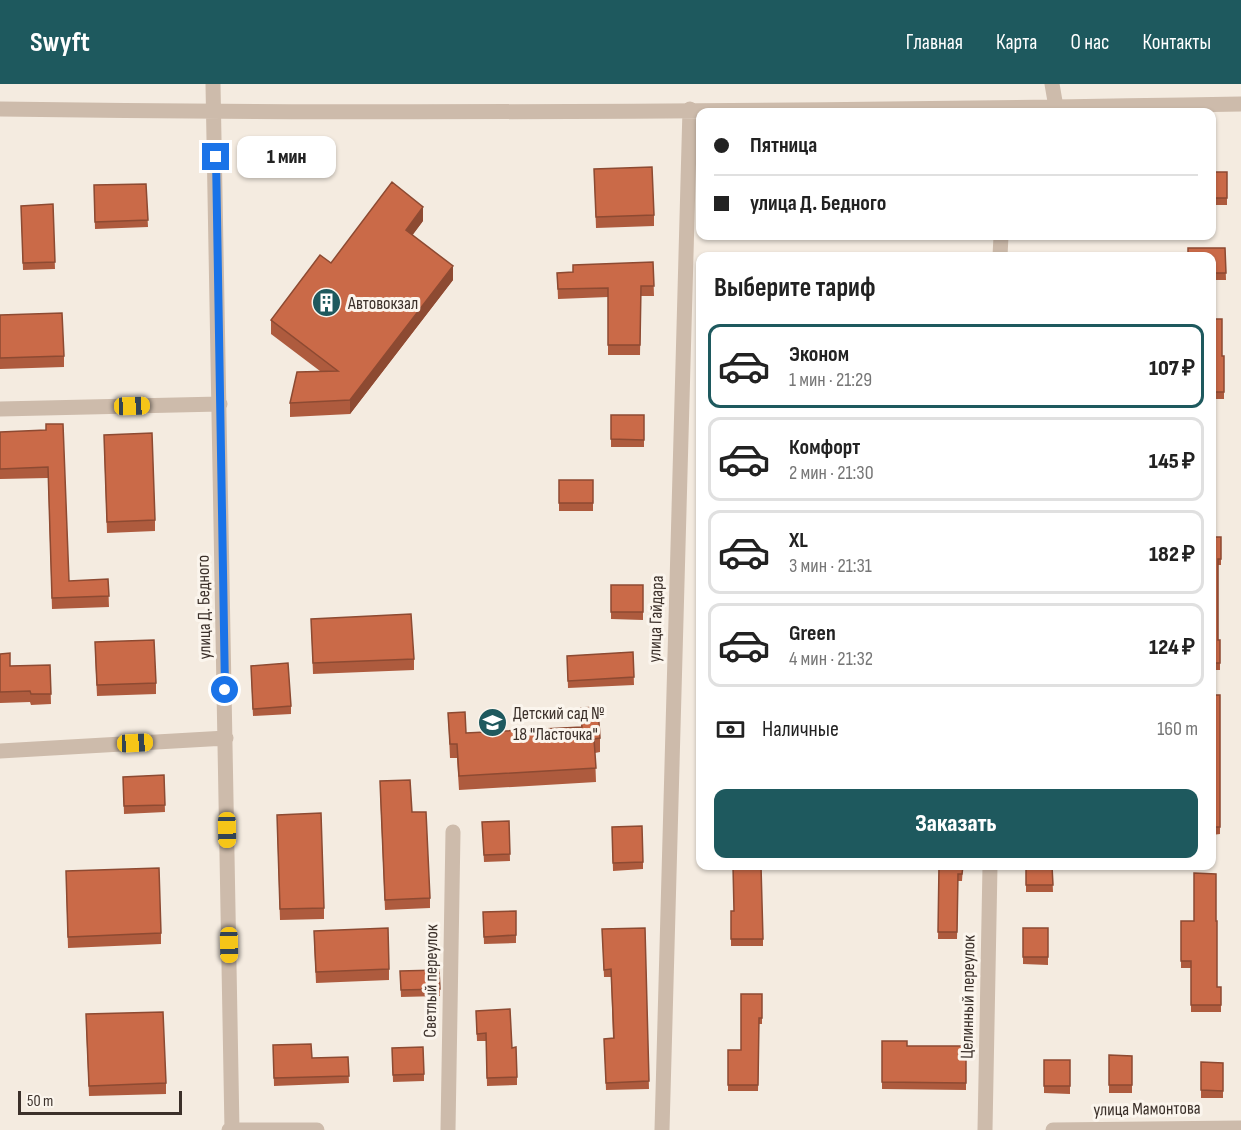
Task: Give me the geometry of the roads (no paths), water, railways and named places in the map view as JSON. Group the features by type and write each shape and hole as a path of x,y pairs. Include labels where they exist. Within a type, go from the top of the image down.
{"street":[{"name":"улица Д. Бедного","path":"213,84 231,1130"},
{"path":"1052,84 1056,107"},
{"path":"1038,108 1241,104"},
{"path":"0,109 215,112 696,109"},
{"name":"улица Гайдара","path":"662,1130 690,109"},
{"path":"0,409 220,404"},
{"path":"0,751 226,738"},
{"name":"Светлый переулок","path":"448,1130 453,832"},
{"name":"Целинный переулок","path":"985,1130 990,870"},
{"name":"улица Мамонтова","path":"1053,1130 1241,1128"},
{"path":"231,1130 317,1130"}],"place":[{"name":"Автовокзал","path":"327,303"},
{"name":"Детский сад № 18 \"Ласточка\"","path":"492,723"}]}
